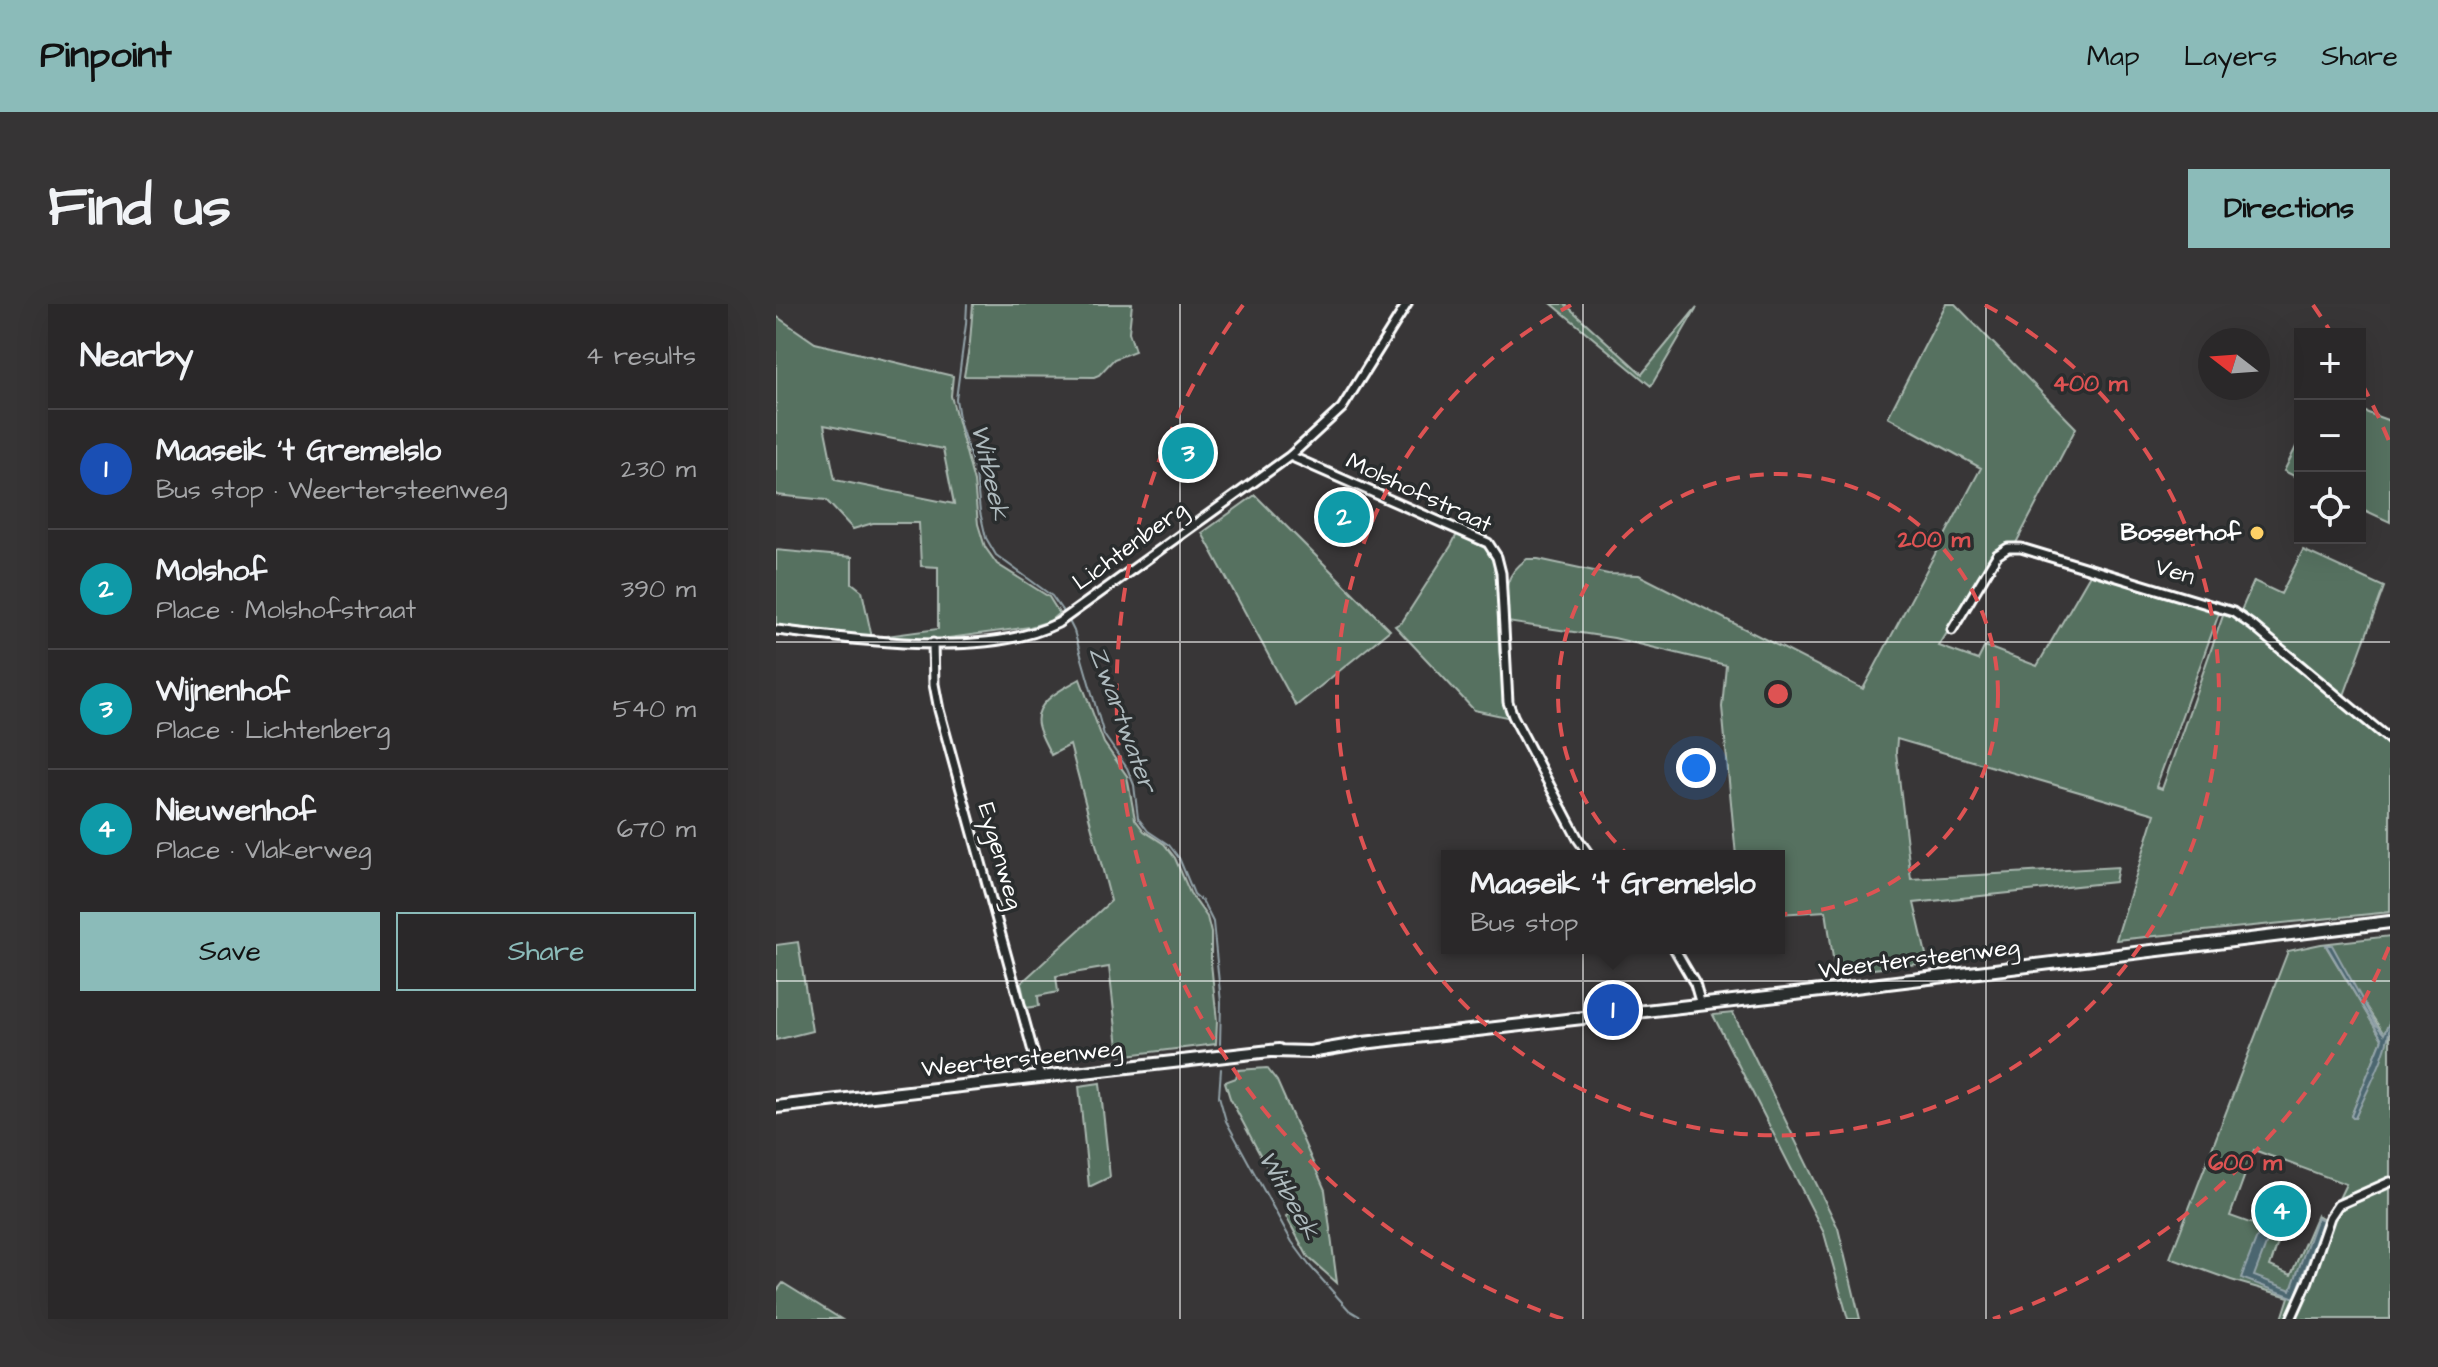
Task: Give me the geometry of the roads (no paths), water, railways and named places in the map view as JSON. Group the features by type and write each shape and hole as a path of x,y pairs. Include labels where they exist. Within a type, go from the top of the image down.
{"main road":[{"name":"Weertersteenweg","path":"776,1107 1273,1051 1310,1052 1363,1043 2390,922"},
{"name":"Weertersteenweg","path":"2337,930 2390,929"}],"street":[{"name":"Lichtenberg","path":"776,630 885,642 972,643 1017,637 1058,623 1290,456 1342,408 1407,304"},
{"name":"Molshofstraat","path":"1290,456 1488,543 1497,557 1501,573 1508,702 1586,850"},
{"name":"Ven","path":"1952,630 1997,555 2008,548 2021,548 2233,612 2390,740"},
{"name":"Eygenweg","path":"933,643 934,684 939,710 1040,1077"},
{"path":"1678,954 1695,984 1701,1005"},
{"path":"2291,1319 2330,1217 2338,1205 2390,1182"}],"water":[{"path":"2326,945 2332,945 2384,1034 2390,1021 2382,1057 2355,1118 2351,1116 2382,1039"},
{"path":"2317,1217 2323,1220 2295,1298 2241,1278 2261,1227 2271,1231 2254,1276 2291,1290"}],"waterway":[{"name":"Witbeek","path":"967,304 956,399 960,424 976,474 986,538 996,555 1052,596 1064,613"},
{"name":"Zwartwater","path":"1069,621 1104,735 1127,768 1134,785 1138,818 1179,858 1194,894 1203,902 1213,922 1221,1003 1220,1044"},
{"name":"Witbeek","path":"1221,1069 1219,1096 1226,1121 1292,1242 1349,1310 1364,1319"}],"place":[{"name":"Wijnenhof","path":"1188,453"},
{"name":"Molshof","path":"1344,517"},
{"name":"Bosserhof","path":"2257,533"},
{"name":"Maaseik 't Gremelslo","path":"1613,1010"},
{"name":"Nieuwenhof","path":"2281,1211"}]}
